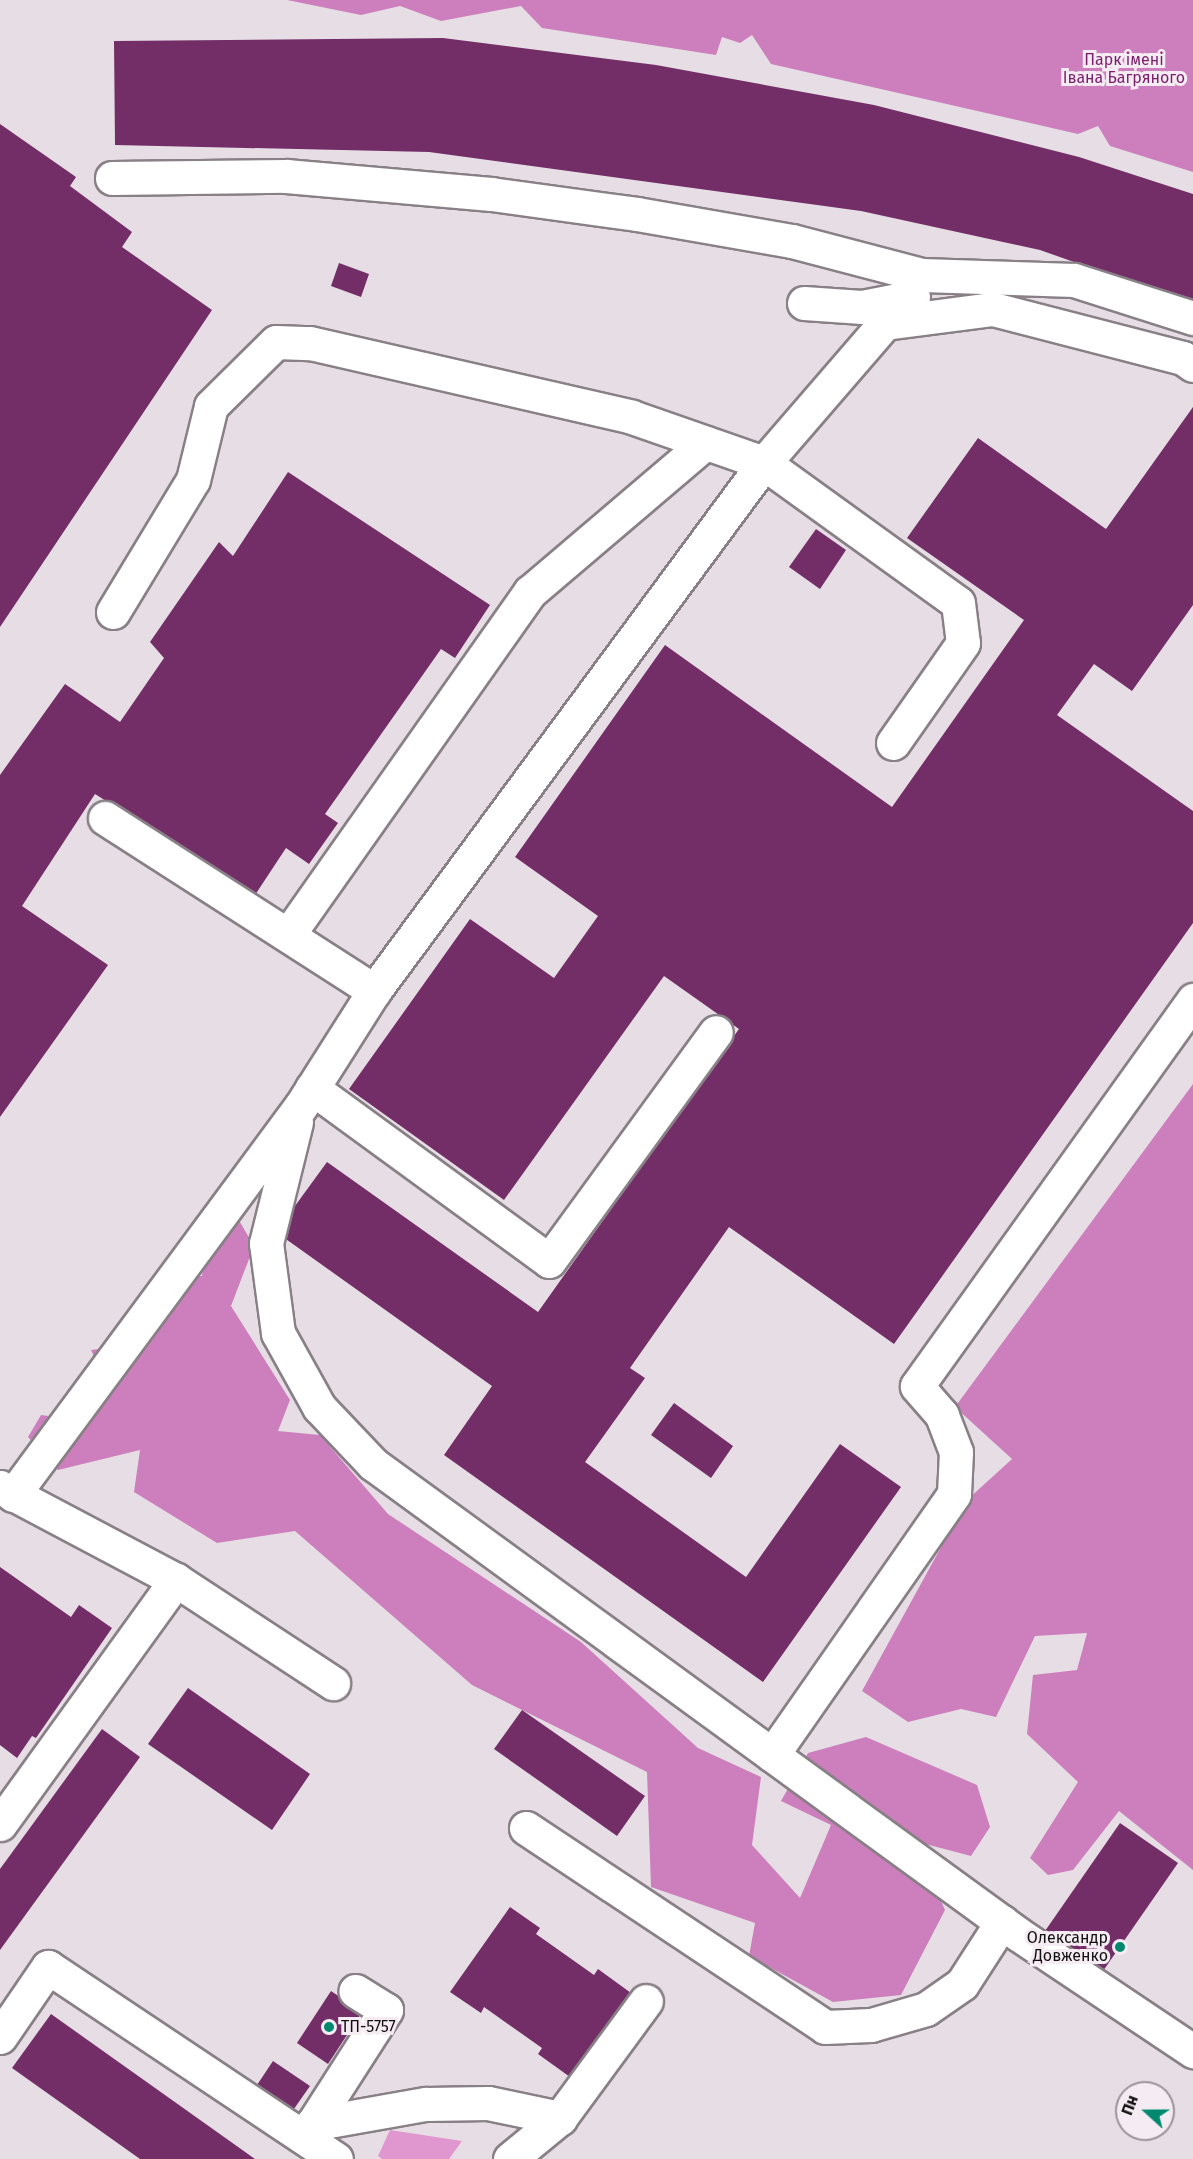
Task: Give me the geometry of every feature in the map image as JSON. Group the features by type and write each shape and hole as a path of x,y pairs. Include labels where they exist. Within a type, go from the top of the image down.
{"lane":[{"path":"112,178 286,176 491,194 792,241 922,275 1074,280 1193,318"},
{"path":"804,303 862,307 987,276"},
{"path":"333,1683 176,1580 6,1491 306,1097 374,991 764,463 885,323 993,309 1182,358 1193,365"},
{"path":"113,612 193,480 212,406 276,342 310,343 621,415 764,463 958,603 963,643 893,743"},
{"path":"288,935 530,592 705,442"},
{"path":"105,818 374,991"},
{"path":"771,1755 954,1494 956,1452 942,1415 917,1386 1193,1000"},
{"path":"306,1097 549,1261 716,1032"},
{"path":"306,1097 266,1244 278,1332 319,1407 373,1464 1002,1922 1193,2051"},
{"path":"0,1824 176,1580"},
{"path":"526,1828 825,2027 872,2025 926,2009 962,1984 1002,1922"},
{"path":"0,2037 48,1966 308,2131 336,2159"},
{"path":"308,2131 386,2010 355,1991"},
{"path":"510,2159 560,2118 646,2001"},
{"path":"308,2131 426,2104 488,2103 560,2118"}],"shaded area":[{"path":"390,2130 462,2141 449,2159 382,2159 378,2156"}],"green space":[{"name":"Парк імені Івана Багряного","path":"287,0 1193,0 1193,172 1110,146 1098,126 1078,134 771,64 752,35 740,43 722,37 716,55 542,28 521,6 441,21 400,6 361,15"},
{"path":"1193,1084 1193,1870 1119,1811 1073,1870 1048,1875 1030,1858 1078,1782 1027,1734 1033,1675 1077,1670 1087,1633 1035,1636 996,1717 961,1709 908,1722 862,1691 967,1500 1012,1459 955,1407"},
{"path":"237,1217 254,1246 231,1306 290,1400 278,1431 320,1435 388,1514 581,1642 698,1748 761,1777 752,1845 800,1898 831,1825 781,1801 808,1753 866,1737 977,1785 990,1827 971,1856 914,1841 945,1910 901,1995 833,2002 749,1956 755,1923 651,1887 647,1772 472,1685 295,1531 217,1543 134,1492 140,1450 58,1470 28,1437 41,1415 84,1421 110,1389 91,1350 140,1344 162,1274 202,1276 204,1258"}],"building":[{"path":"443,38 656,65 874,105 1079,157 1193,194 1193,304 1040,250 861,211 429,152 115,145 114,41"},
{"path":"0,124 76,177 70,186 132,232 122,247 212,310 0,627"},
{"path":"339,263 369,274 361,297 331,286"},
{"path":"1193,407 1193,605 1132,691 1094,664 1057,715 1193,811 1193,923 894,1344 729,1227 630,1368 645,1378 585,1462 746,1577 840,1444 901,1487 763,1682 444,1455 492,1386 276,1232 327,1162 538,1312 739,1029 664,976 504,1200 349,1089 470,919 554,978 598,916 515,857 665,645 892,807 1024,620 907,538 978,438 1106,529"},
{"path":"288,472 490,605 455,658 441,649 325,814 338,823 309,864 286,848 255,895 95,794 22,906 108,965 0,1117 0,775 65,684 120,722 164,658 150,642 219,542 233,556"},
{"path":"816,529 846,550 820,589 789,567"},
{"path":"674,1403 733,1446 711,1478 651,1435"},
{"path":"0,1567 71,1617 79,1605 112,1628 36,1738 32,1736 17,1758 0,1745"},
{"path":"188,1688 310,1774 272,1830 148,1744"},
{"path":"522,1710 645,1796 617,1836 494,1749"},
{"path":"102,1729 140,1757 0,1950 0,1869"},
{"path":"1120,1823 1178,1863 1103,1971 1045,1931"},
{"path":"510,1907 540,1928 536,1934 594,1975 598,1969 631,1993 570,2077 538,2054 542,2048 484,2007 481,2013 450,1992"},
{"name":"ТП-5757","path":"331,1991 362,2012 328,2064 297,2043"},
{"path":"51,2014 255,2159 140,2159 12,2068"},
{"path":"273,2061 310,2086 289,2116 253,2091"}],"place":[{"name":"Олександр Довженко","path":"1120,1947"},
{"name":"ТП-5757","path":"329,2027"}]}
